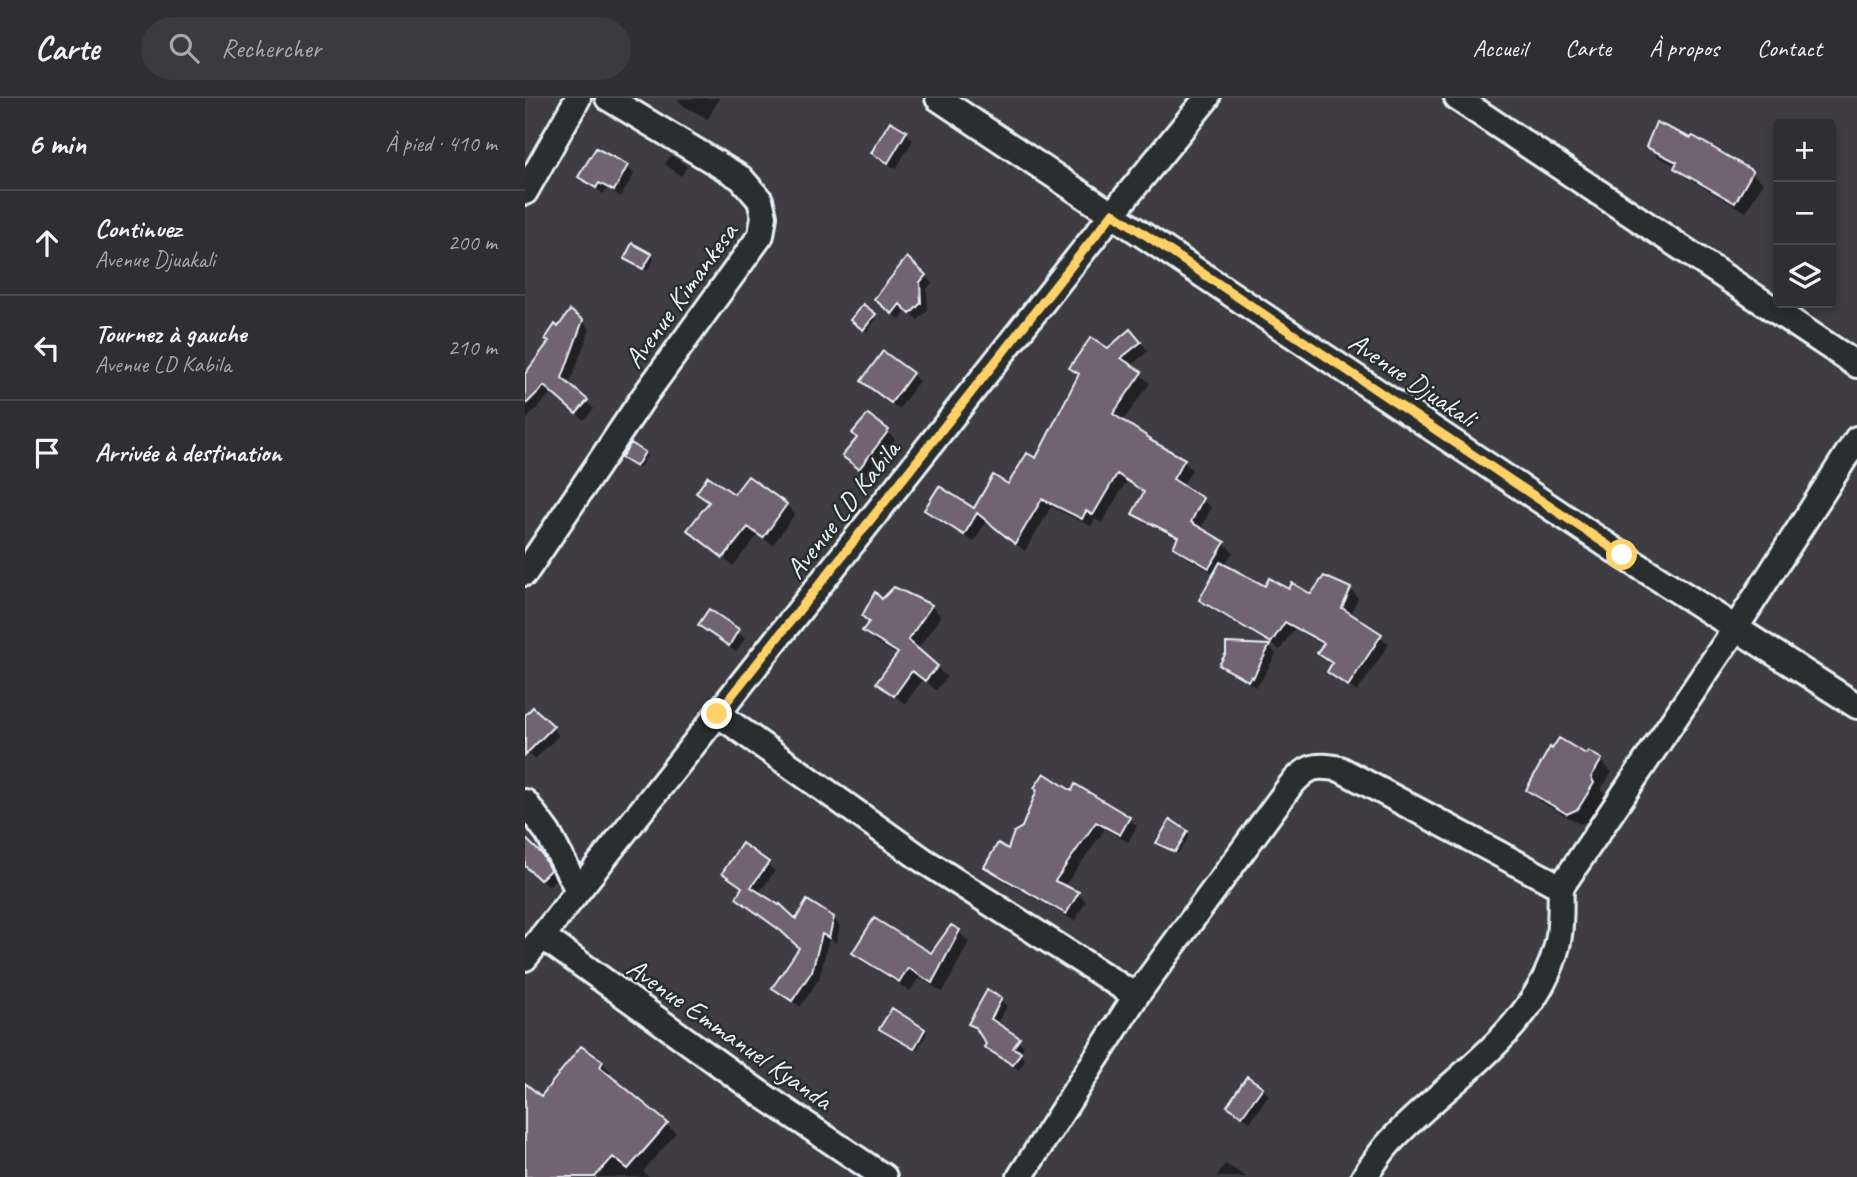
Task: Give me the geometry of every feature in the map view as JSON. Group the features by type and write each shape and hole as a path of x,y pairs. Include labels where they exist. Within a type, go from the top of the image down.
{"street":[{"path":"525,192 578,98"},
{"name":"Avenue Kimankesa","path":"525,573 660,374 761,235 764,216 760,200 741,178 608,98"},
{"name":"Avenue Djuakali","path":"938,98 1735,629 1857,706"},
{"name":"Avenue LD Kabila","path":"525,958 1113,213 1207,98"},
{"path":"1457,98 1857,365"},
{"path":"1364,1177 1388,1144 1426,1107 1469,1072 1526,1010 1550,970 1558,944 1561,887 1735,629 1857,439"},
{"path":"717,714 923,860 1136,996"},
{"path":"1020,1177 1136,996 1303,772 1318,765 1340,769 1561,887"},
{"path":"525,802 548,833 578,890"},
{"name":"Avenue Emmanuel Kyanda","path":"542,936 758,1091 884,1177"}],"building":[{"path":"890,121 907,131 888,163 871,153"},
{"path":"1656,122 1691,138 1693,136 1753,171 1735,203 1674,168 1677,162 1646,147"},
{"path":"596,148 628,165 614,191 599,183 596,188 578,177"},
{"path":"632,243 652,254 643,269 624,259"},
{"path":"907,257 926,275 920,282 921,303 910,314 900,304 892,314 874,299"},
{"path":"863,304 876,314 863,330 850,320"},
{"path":"570,310 583,320 562,378 588,400 576,414 544,386 525,405 525,374 549,341 545,339 555,324 558,327"},
{"path":"1130,329 1141,342 1121,358 1142,372 1113,414 1150,440 1185,459 1173,479 1203,498 1191,522 1225,542 1209,568 1173,547 1178,537 1132,514 1144,492 1117,474 1093,515 1086,511 1082,519 1042,499 1015,544 977,513 964,535 924,510 939,486 974,508 993,475 1008,484 1027,453 1036,458 1079,374 1069,368 1091,337 1108,348"},
{"path":"883,351 913,373 891,403 861,381"},
{"path":"868,414 889,430 859,469 842,456 857,438 852,433"},
{"path":"631,443 645,452 636,467 621,458"},
{"path":"708,476 734,494 748,476 787,504 763,538 748,527 723,558 687,530 709,502 696,493"},
{"path":"1220,562 1265,586 1269,578 1289,589 1292,583 1311,594 1324,576 1351,588 1342,608 1382,634 1348,686 1327,672 1332,663 1317,653 1324,643 1285,622 1271,643 1199,600"},
{"path":"894,587 932,605 908,640 938,666 925,681 912,671 894,696 876,683 898,653 862,631 869,622 862,616 875,592 882,599"},
{"path":"709,609 739,629 729,646 698,625"},
{"path":"1226,643 1270,645 1253,678 1251,676 1248,681 1219,665 1226,653"},
{"path":"533,707 554,726 525,755 525,715"},
{"path":"1559,738 1586,754 1588,751 1602,759 1591,777 1594,783 1578,809 1567,814 1526,790 1550,747 1552,749"},
{"path":"1044,773 1072,791 1075,784 1130,817 1120,835 1096,822 1055,881 1079,892 1066,914 984,867 998,843 1008,849 1014,832 1022,827 1037,790 1034,788"},
{"path":"1170,819 1188,831 1175,852 1156,843"},
{"path":"525,838 542,854 550,870 540,880 525,866"},
{"path":"742,843 769,862 751,887 780,904 796,919 807,900 834,917 829,938 822,934 812,971 792,1001 772,988 799,948 781,931 736,898 742,887 722,873"},
{"path":"874,918 931,953 951,925 960,930 932,983 908,968 899,982 852,953"},
{"path":"987,990 1002,998 991,1019 1020,1038 1013,1048 1021,1052 1013,1065 984,1047 986,1044 975,1027 968,1024"},
{"path":"892,1008 925,1029 914,1049 879,1029"},
{"path":"581,1046 603,1061 600,1067 668,1123 628,1169 613,1157 595,1177 525,1177 525,1083 541,1096"},
{"path":"1247,1076 1263,1087 1242,1116 1227,1106"}],"route":[{"path":"717,714 1113,213 1622,555"}]}
